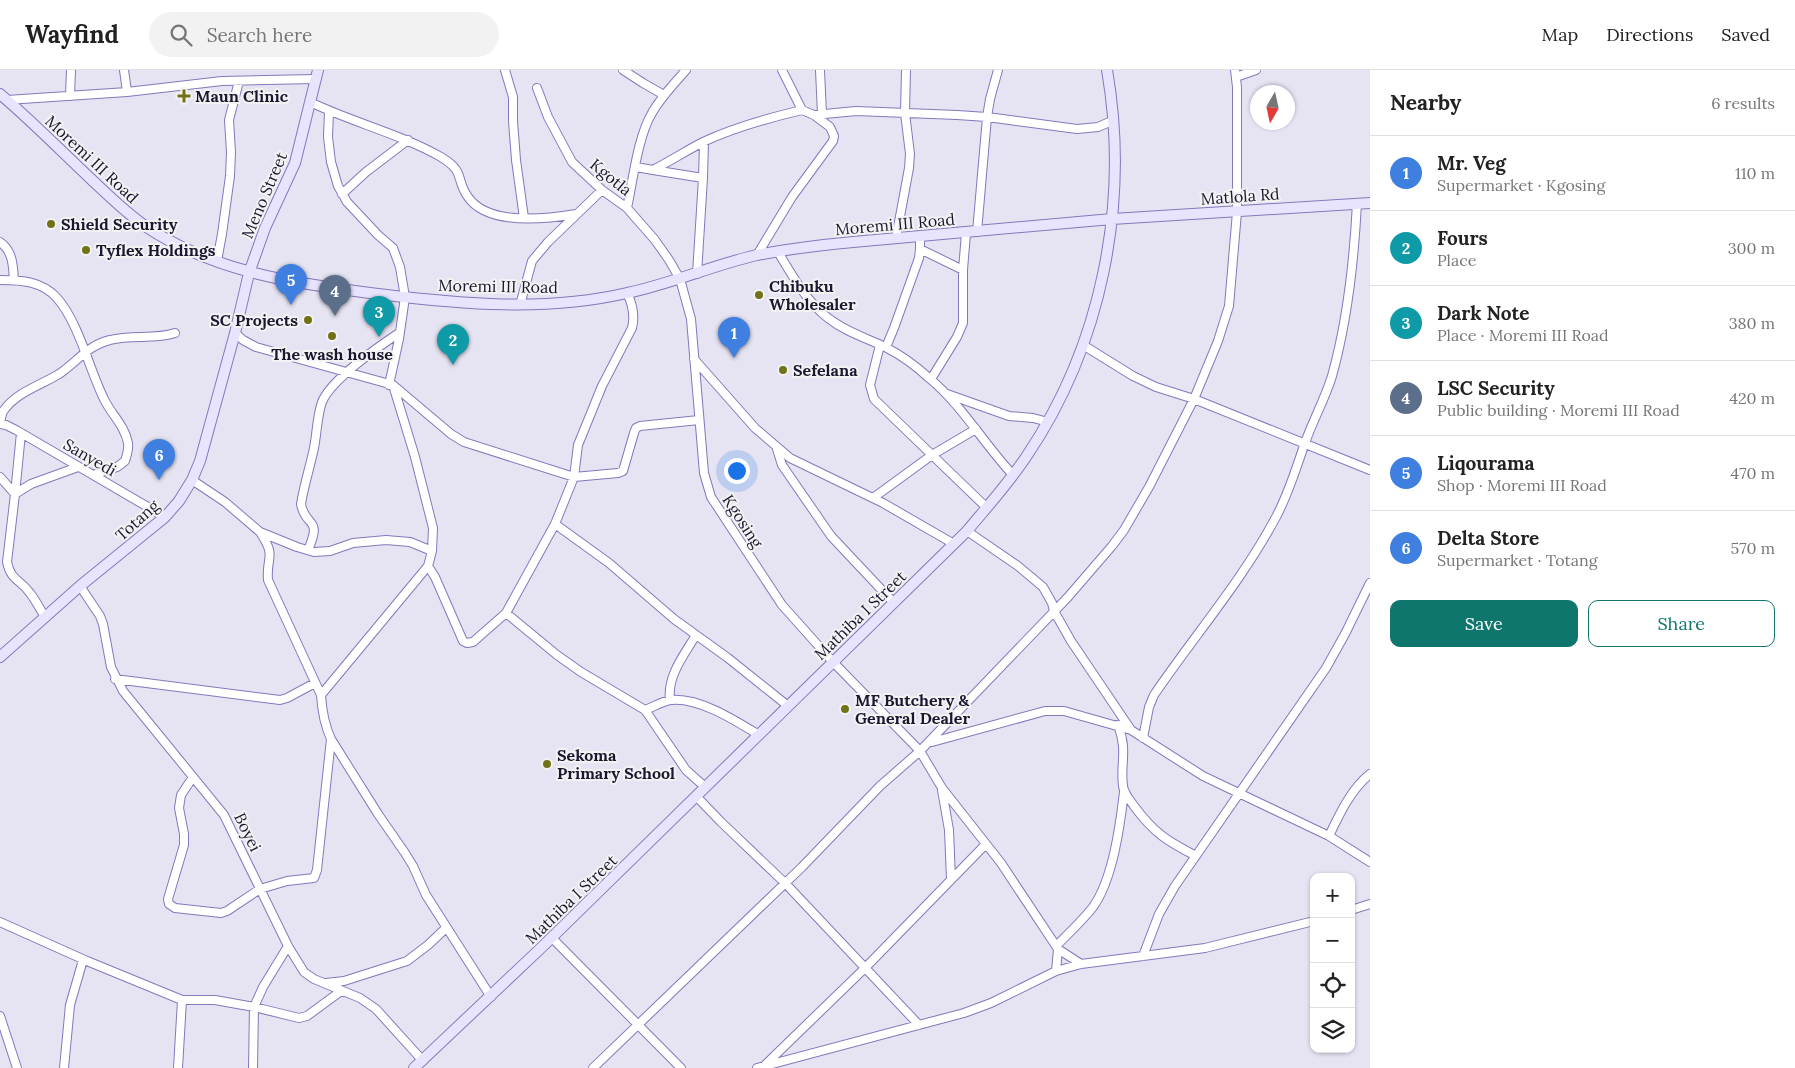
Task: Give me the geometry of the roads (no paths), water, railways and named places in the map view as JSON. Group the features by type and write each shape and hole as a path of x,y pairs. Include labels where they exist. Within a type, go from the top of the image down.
{"street":[{"path":"70,96 71,70"},
{"path":"124,70 127,92"},
{"path":"505,70 513,97 515,150 524,218"},
{"path":"623,70 643,84 664,95"},
{"path":"628,208 645,127 664,95 686,70"},
{"path":"782,70 802,110"},
{"path":"818,115 820,70"},
{"path":"896,238 909,168 909,141 905,113 906,70"},
{"path":"931,379 958,337 963,323 963,270 971,232 990,99 998,70"},
{"name":"Mathiba I Street","path":"414,1068 423,1064 954,544 1014,475 1048,422 1066,386 1083,345 1104,270 1112,219 1116,158 1114,120 1107,70"},
{"path":"593,1068 785,883 880,786 930,743 1054,612 1093,569 1124,530 1149,487 1194,399 1226,321 1232,278 1237,212 1236,73 1256,70"},
{"path":"3,97 70,96 127,92 222,81 317,75"},
{"name":"Meno Street","path":"249,273 265,228 295,163 317,75"},
{"path":"217,261 230,176 229,120 239,81"},
{"name":"Kgotla","path":"537,88 548,117 572,162 602,190 628,208 655,240 680,279"},
{"name":"Moremi III Road","path":"3,97 104,191 139,221 162,237 249,273 304,284 446,302 520,305 557,303 627,294 757,255 811,246 1112,219"},
{"path":"310,102 329,111 408,140 450,163 457,169 466,196 477,206 509,217 551,218 576,214"},
{"path":"653,170 704,142 759,120 802,110 818,115 856,111 987,117 1077,129 1098,127 1114,120"},
{"path":"321,695 428,566 432,551 433,528 415,457 391,385 405,297 400,267 393,248 367,224 342,194 331,162 328,137 329,111"},
{"path":"757,255 792,197 833,141 834,136 830,126 818,115"},
{"path":"342,194 366,172 408,140"},
{"path":"697,274 704,142"},
{"path":"636,166 703,178"},
{"path":"520,305 532,261 548,242 602,190"},
{"path":"1143,738 1149,707 1154,696 1234,584 1276,517 1295,474 1331,377 1343,335 1352,280 1358,203"},
{"name":"Matlola Rd","path":"1112,219 1370,203"},
{"path":"920,236 920,249 894,328 883,346 870,385 874,399 987,508"},
{"path":"0,242 6,246 13,260 14,280"},
{"path":"920,249 963,270"},
{"path":"778,252 809,298 826,317 858,336 883,346 931,379 1014,475"},
{"name":"Totang","path":"0,658 80,586 127,550 165,517 179,501 192,480 200,461 236,333 249,273"},
{"name":"Kgosing","path":"680,279 690,319 704,473 711,498 782,605 833,662 920,751 942,788"},
{"path":"0,280 30,282 45,288 57,298 71,320 104,401 118,420 128,441 125,462 117,467 93,475"},
{"path":"428,566 463,641 466,643 473,642 506,613 555,524 574,477 578,445 602,386 632,328 634,321 632,302 627,294"},
{"path":"0,424 1,415 5,408 25,393 60,373 84,352 97,344 113,339 164,337 176,333"},
{"path":"236,333 243,340 256,347 391,385 451,434 464,442 574,477 623,471 634,432 640,426 699,420"},
{"path":"308,550 315,530 314,525 301,509 301,504 322,403 331,388 347,373 378,346 398,333"},
{"path":"1083,345 1133,376 1156,387 1194,399 1370,470"},
{"path":"694,359 755,428 777,449 802,466 873,498 954,544"},
{"path":"945,394 1009,416 1033,418 1048,422"},
{"name":"Sanyedi","path":"0,424 21,433 165,517"},
{"path":"873,498 932,455 976,430"},
{"path":"21,433 7,562 12,577 29,592 45,617"},
{"path":"777,449 782,466 831,536 894,603"},
{"path":"15,494 31,484 78,467"},
{"path":"0,477 15,494"},
{"path":"192,480 225,502 260,532 269,545 271,552 268,580 321,695 325,727 378,814 413,866 426,895 446,928 491,997"},
{"path":"555,524 609,563 674,619 728,658 788,706"},
{"path":"967,531 1035,579 1047,592 1054,612 1071,642 1131,730"},
{"path":"260,532 314,552 330,551 353,543 386,540 410,542 432,551"},
{"path":"1143,956 1166,900 1326,668 1370,583"},
{"name":"Boyei","path":"80,586 103,624 107,651 115,679 130,702 224,815 288,946 304,972 324,984 360,998 376,1009 423,1064"},
{"path":"506,613 557,656 645,710 686,770 705,787"},
{"path":"670,700 669,687 671,678 696,635"},
{"path":"115,679 280,700 315,684"},
{"path":"645,710 670,700 683,701 711,708 759,735"},
{"path":"930,743 1045,711 1064,712 1118,725 1131,730 1202,776 1329,836 1370,862"},
{"path":"1056,971 1057,948 1093,907 1099,896 1114,854 1124,792 1124,744 1118,725"},
{"path":"193,776 181,795 179,808 184,845 168,899 169,904 175,908 221,912 260,889 287,881 310,880 317,874 331,739"},
{"path":"1329,836 1352,795 1362,781 1370,774"},
{"path":"942,788 986,844 1057,948 1081,964"},
{"path":"942,788 949,830 952,879"},
{"path":"1124,792 1151,827 1173,844 1196,856"},
{"path":"696,796 785,883 919,1025"},
{"path":"760,1067 865,968 986,844"},
{"path":"1355,909 1370,904"},
{"path":"0,922 83,960 182,1000 215,1000 254,1007 294,1018 303,1018 341,990"},
{"path":"760,1067 964,1013 991,1003 1056,971 1081,964 1173,954 1310,922"},
{"path":"324,984 344,980 406,961 428,946 446,928"},
{"path":"552,938 681,1068"},
{"path":"253,1068 254,1007 263,987 288,946"},
{"path":"64,1068 70,1005 83,960"},
{"path":"178,1068 182,1000"},
{"path":"0,1016 17,1068"}],"place":[{"name":"Maun Clinic","path":"184,96"},
{"name":"Shield Security","path":"51,224"},
{"name":"Tyflex Holdings","path":"86,250"},
{"name":"Chibuku Wholesaler","path":"759,295"},
{"name":"Liqourama","path":"291,305"},
{"name":"LSC Security","path":"335,316"},
{"name":"SC Projects","path":"308,320"},
{"name":"The wash house","path":"332,336"},
{"name":"Dark Note","path":"379,337"},
{"name":"Mr. Veg","path":"734,358"},
{"name":"Fours","path":"453,365"},
{"name":"Sefelana","path":"783,370"},
{"name":"Delta Store","path":"159,480"},
{"name":"MF Butchery & General Dealer","path":"845,709"},
{"name":"Sekoma Primary School","path":"547,764"}]}
